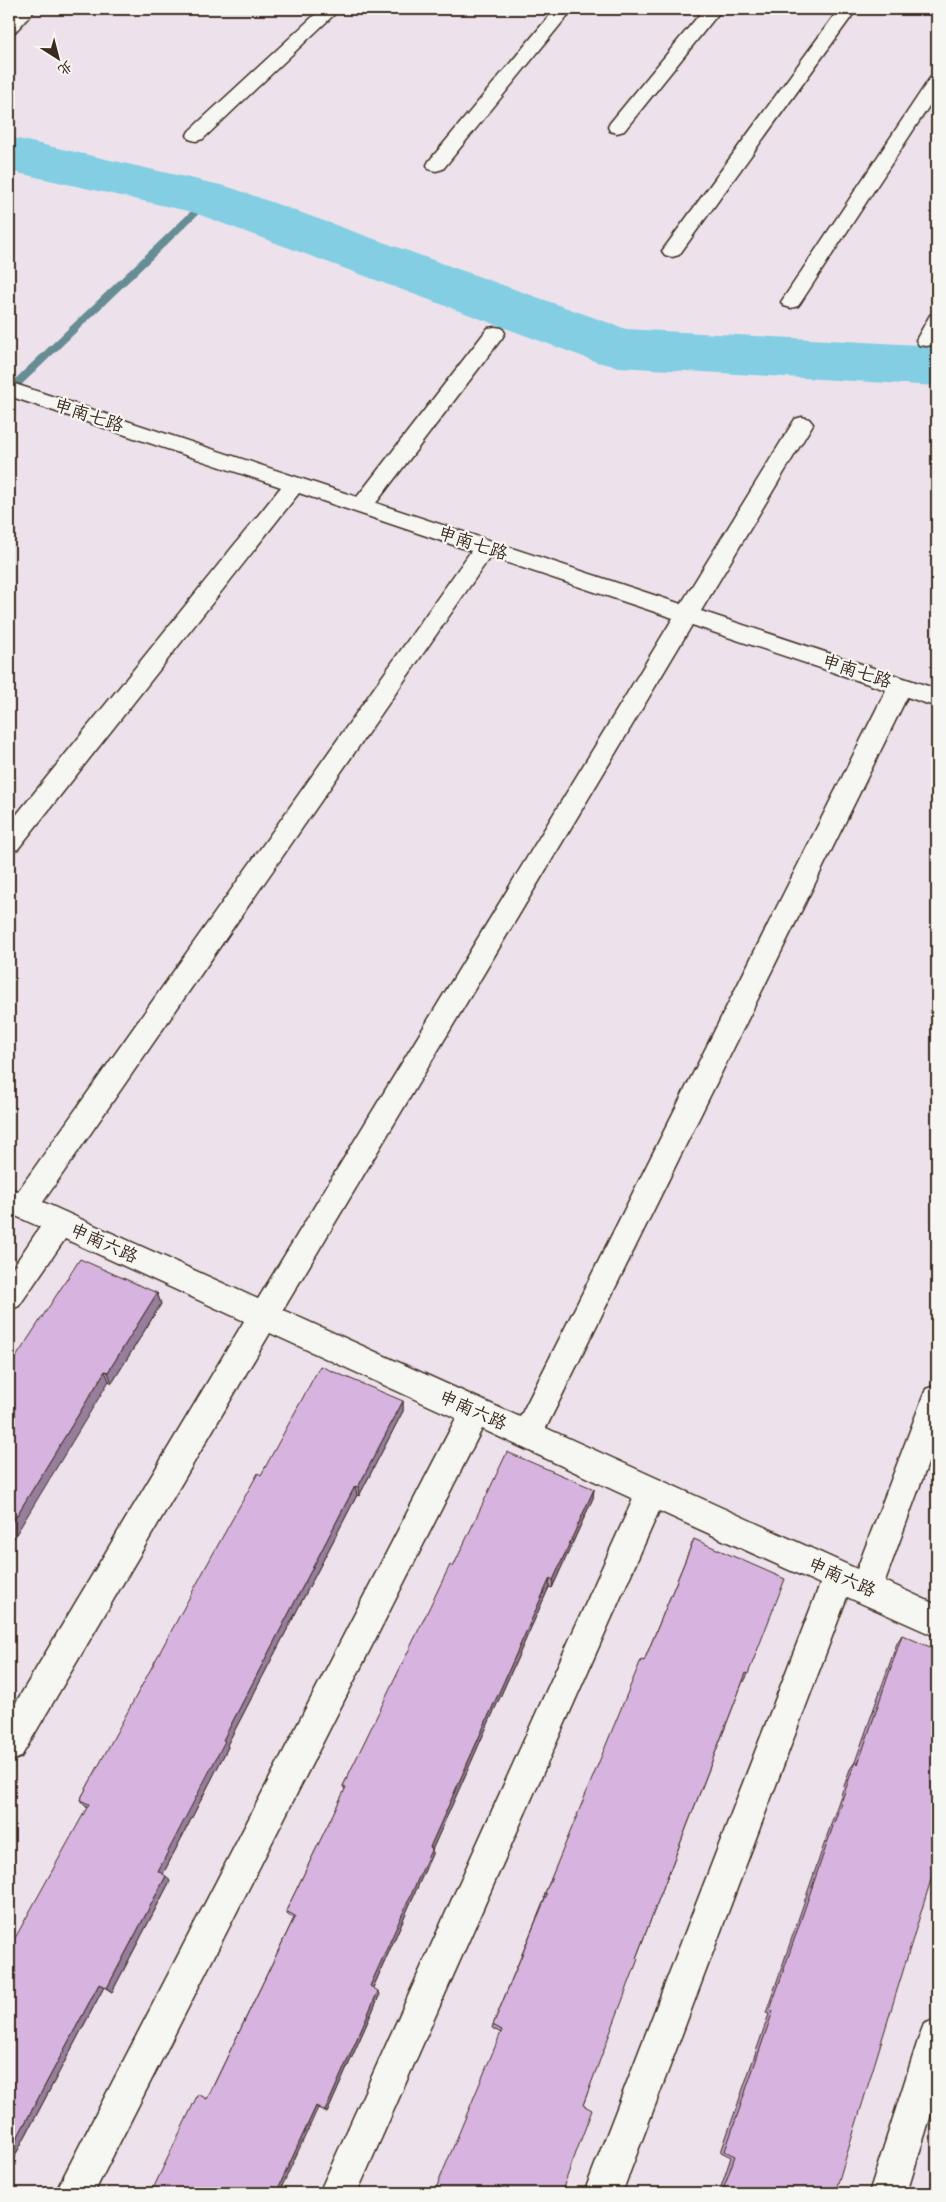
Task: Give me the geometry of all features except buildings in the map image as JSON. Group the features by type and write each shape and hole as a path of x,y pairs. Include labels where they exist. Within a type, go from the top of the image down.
{"lane":[{"path":"9,28 27,9"},
{"path":"196,135 331,9"},
{"path":"436,165 564,9"},
{"path":"618,127 713,9"},
{"path":"672,251 848,9"},
{"path":"791,302 937,81"},
{"path":"926,340 937,320"},
{"path":"362,506 495,333"},
{"name":"申南七路","path":"9,388 937,698"},
{"path":"9,1745 264,1315 802,424"},
{"path":"9,842 295,484"},
{"path":"16,1203 485,548"},
{"path":"527,1434 900,686"},
{"name":"申南六路","path":"16,1203 937,1621"},
{"path":"9,1297 60,1223"},
{"path":"603,2193 852,1582 937,1399"},
{"path":"74,2193 475,1411"},
{"path":"338,2193 652,1491"},
{"path":"888,2193 937,2037"}],"waterway":[{"path":"9,154 209,199 619,348 937,366"},
{"path":"9,391 209,199"}]}
